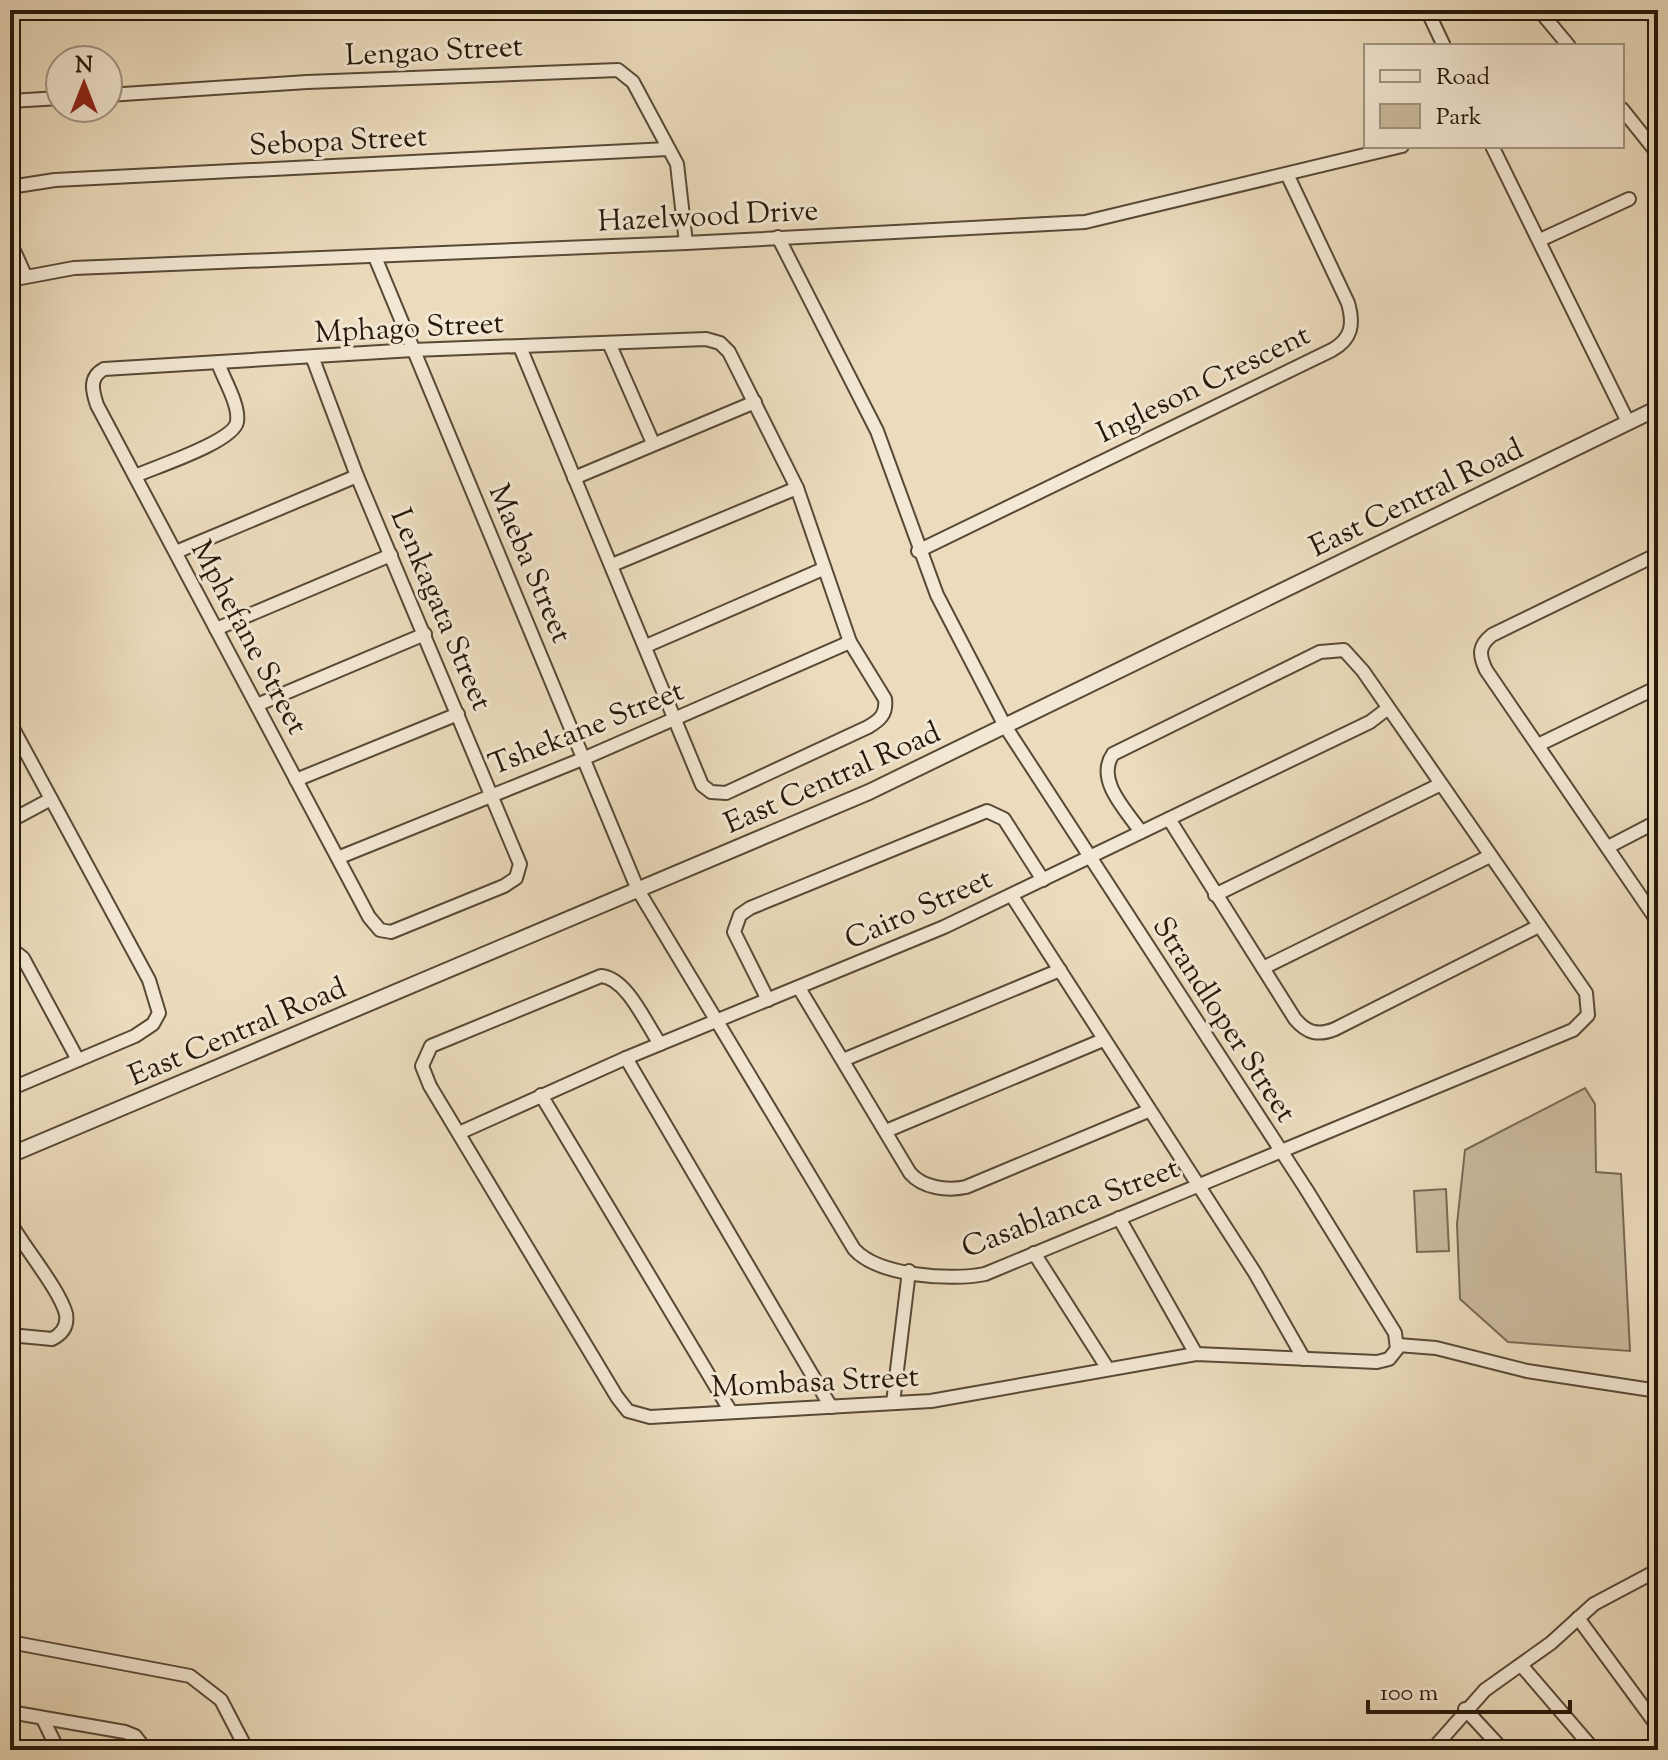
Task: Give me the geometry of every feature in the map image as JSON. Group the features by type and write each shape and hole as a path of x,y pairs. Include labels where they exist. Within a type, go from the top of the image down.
{"street":[{"path":"1427,10 1443,44"},
{"path":"1539,10 1567,44"},
{"name":"Lengao Street","path":"124,94 608,68 625,74 633,82 681,176 686,243"},
{"path":"10,101 44,99"},
{"path":"1624,112 1658,154"},
{"name":"Hazelwood Drive","path":"10,280 74,268 686,243 1085,222 1394,148"},
{"path":"1493,148 1628,422"},
{"name":"Sebopa Street","path":"10,187 55,180 668,149"},
{"name":"Ingleson Crescent","path":"918,551 1332,350 1346,340 1352,324 1348,303 1287,174"},
{"path":"1540,240 1629,199"},
{"path":"778,237 877,431 918,551 949,619 1005,726"},
{"path":"10,242 25,275"},
{"name":"Maeba Street","path":"375,257 638,890"},
{"name":"Mphago Street","path":"116,367 313,359 413,350 706,339 720,343 729,352 755,402"},
{"path":"609,343 653,443"},
{"path":"520,347 574,478 646,646 702,785 719,794 868,727 882,717 886,705 850,642 797,488 755,402 574,478"},
{"name":"Lenkagata Street","path":"313,359 357,476 519,856 516,878 504,886 391,932"},
{"path":"135,476 220,440 233,430 237,418 218,363"},
{"name":"Mphefane Street","path":"116,367 97,372 92,384 93,394 369,917 380,930 391,932"},
{"name":"East Central Road","path":"10,1155 869,792 1658,408"},
{"path":"176,552 357,476"},
{"path":"612,565 797,488"},
{"path":"1658,554 1492,635 1483,644 1481,659 1658,922"},
{"path":"216,629 391,555"},
{"path":"646,646 823,569"},
{"path":"257,705 425,634"},
{"name":"Tshekane Street","path":"340,857 585,758 850,642"},
{"path":"1141,832 1107,779 1106,768 1113,754 1320,652 1336,649 1350,653 1539,926 1321,1034 1299,1024 1169,819"},
{"path":"1538,745 1658,687"},
{"name":"Cairo Street","path":"459,1133 626,1058 799,988 1012,896 1370,722 1387,709"},
{"path":"296,780 458,714"},
{"path":"10,723 149,980 159,1008 157,1021 144,1031 10,1089"},
{"name":"Strandloper Street","path":"1005,726 1281,1152 1398,1343"},
{"path":"1215,895 1439,785"},
{"path":"10,821 51,799"},
{"path":"768,1000 734,932 740,915 750,908 987,811 1004,819 1043,880"},
{"path":"1608,847 1658,821"},
{"path":"1263,968 1490,856"},
{"name":"Casablanca Street","path":"638,890 854,1249 873,1265 947,1278 970,1277 1034,1253 1573,1030 1585,1021 1590,1007 1586,993 1539,926"},
{"path":"1012,896 1262,1285 1304,1359"},
{"path":"10,948 23,958 78,1060"},
{"path":"843,1060 1060,970"},
{"name":"Mombasa Street","path":"660,1044 621,986 610,977 601,976 431,1046 423,1060 423,1073 430,1086 624,1408 650,1417 931,1401 1196,1354 1384,1362 1394,1355 1398,1343"},
{"path":"799,988 918,1182 955,1189 1148,1111"},
{"path":"886,1131 1103,1040"},
{"path":"626,1058 831,1407"},
{"path":"541,1095 731,1412"},
{"path":"1119,1218 1196,1354"},
{"path":"10,1224 65,1311 63,1332 47,1340 10,1335"},
{"path":"1034,1253 1108,1369"},
{"path":"893,1403 909,1271"},
{"path":"1398,1343 1436,1348 1527,1371 1658,1391"},
{"path":"1432,1750 1465,1709 1594,1604 1658,1570"},
{"path":"1578,1618 1658,1727"},
{"path":"10,1642 190,1676 221,1700 242,1748"},
{"path":"1521,1665 1594,1750"},
{"path":"1465,1709 1503,1750"},
{"path":"10,1712 125,1732 135,1736 146,1750"},
{"path":"43,1719 58,1750"}],"green space":[{"path":"1585,1088 1595,1104 1596,1172 1621,1174 1630,1351 1508,1342 1460,1299 1457,1224 1465,1150"},
{"path":"1446,1189 1449,1251 1417,1252 1414,1191"}],"railway":[{"path":"10,13 75,10"}]}
